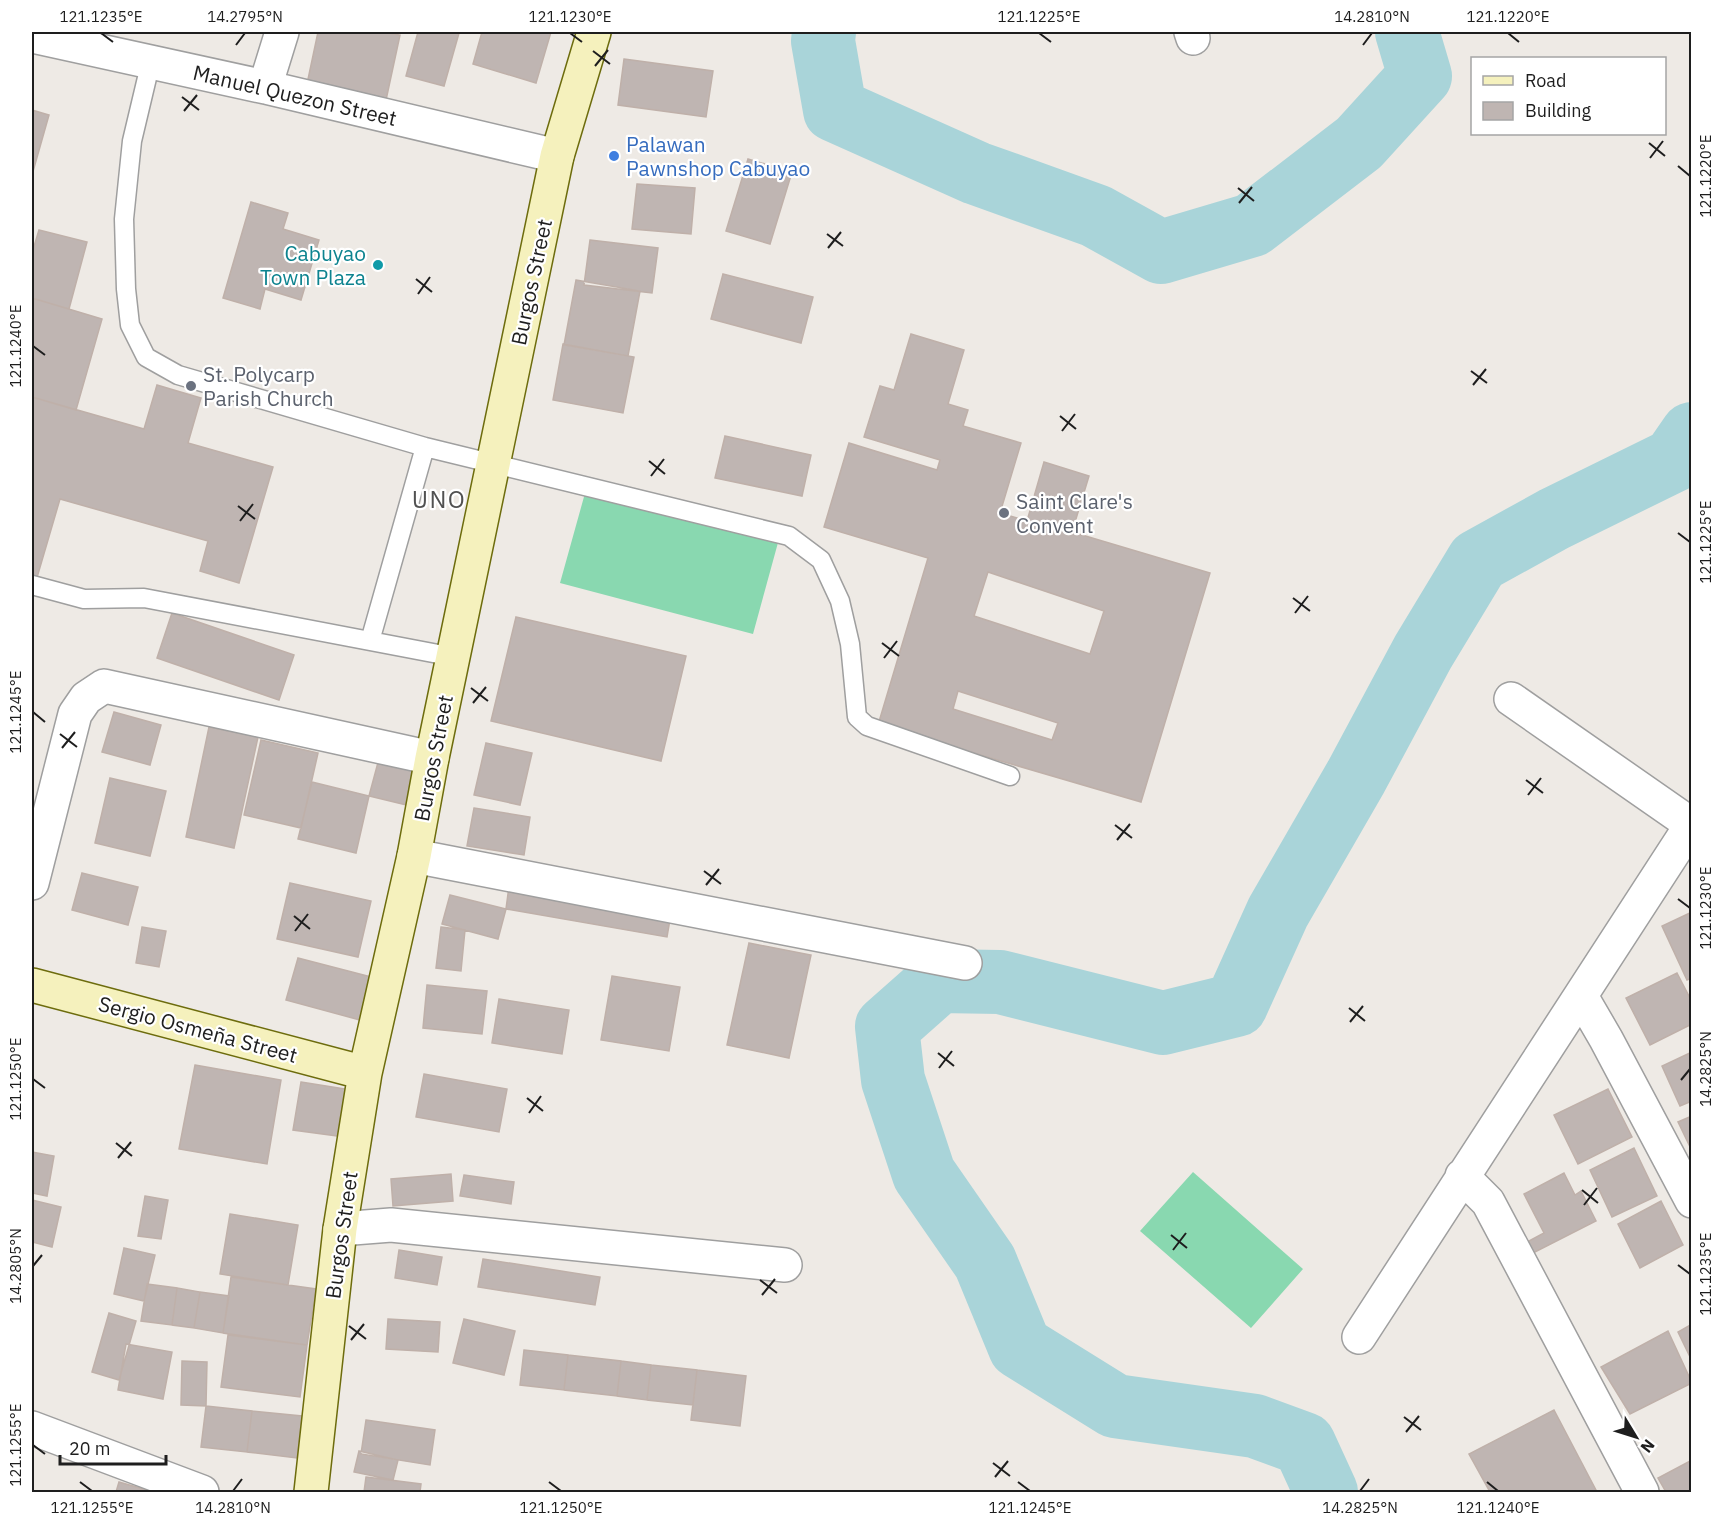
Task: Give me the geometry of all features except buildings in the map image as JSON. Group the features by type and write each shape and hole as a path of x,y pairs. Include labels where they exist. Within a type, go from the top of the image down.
{"street":[{"path":"265,87 282,32"},
{"name":"Burgos Street","path":"311,1492 340,1229 365,1073 414,856 432,758 557,156 594,32"},
{"name":"Manuel Quezon Street","path":"32,36 265,87 557,156"},
{"path":"32,883 75,714 86,698 104,686 432,758"},
{"path":"1359,1337 1691,825 1511,699"},
{"path":"414,856 964,963"},
{"name":"Sergio Osmeña Street","path":"32,986 365,1073"},
{"path":"1581,996 1692,1201"},
{"path":"1462,1176 1488,1202 1642,1492"},
{"path":"340,1229 391,1225 785,1265"},
{"path":"32,1428 202,1492"}],"lane":[{"path":"151,61 132,141 124,219 126,288 130,325 146,357 177,375 425,447 789,536 821,560 840,601 850,644 857,717 867,726 1010,776"},
{"path":"370,641 425,447"},
{"path":"32,585 84,599 144,598 454,657"}],"green space":[{"path":"587,486 779,539 753,634 560,583"},
{"path":"1193,1172 1303,1269 1251,1328 1140,1231"}],"waterway":[{"path":"824,32 823,41 835,110 976,173 1096,216 1161,252 1252,225 1359,143 1420,76 1407,32"},
{"path":"1326,1492 1304,1444 1255,1426 1115,1406 1020,1347 985,1262 924,1174 893,1080 887,1027 939,981 1000,982 1163,1023 1236,1005 1278,912 1356,777 1423,652 1478,561 1554,519 1674,460 1692,434"}],"place":[{"name":"Palawan Pawnshop Cabuyao","path":"614,156"},
{"name":"Cabuyao Town Plaza","path":"378,265"},
{"name":"St. Polycarp Parish Church","path":"191,386"},
{"name":"Saint Clare's Convent","path":"1004,513"}],"district":[{"name":"UNO","path":"439,499"}]}
